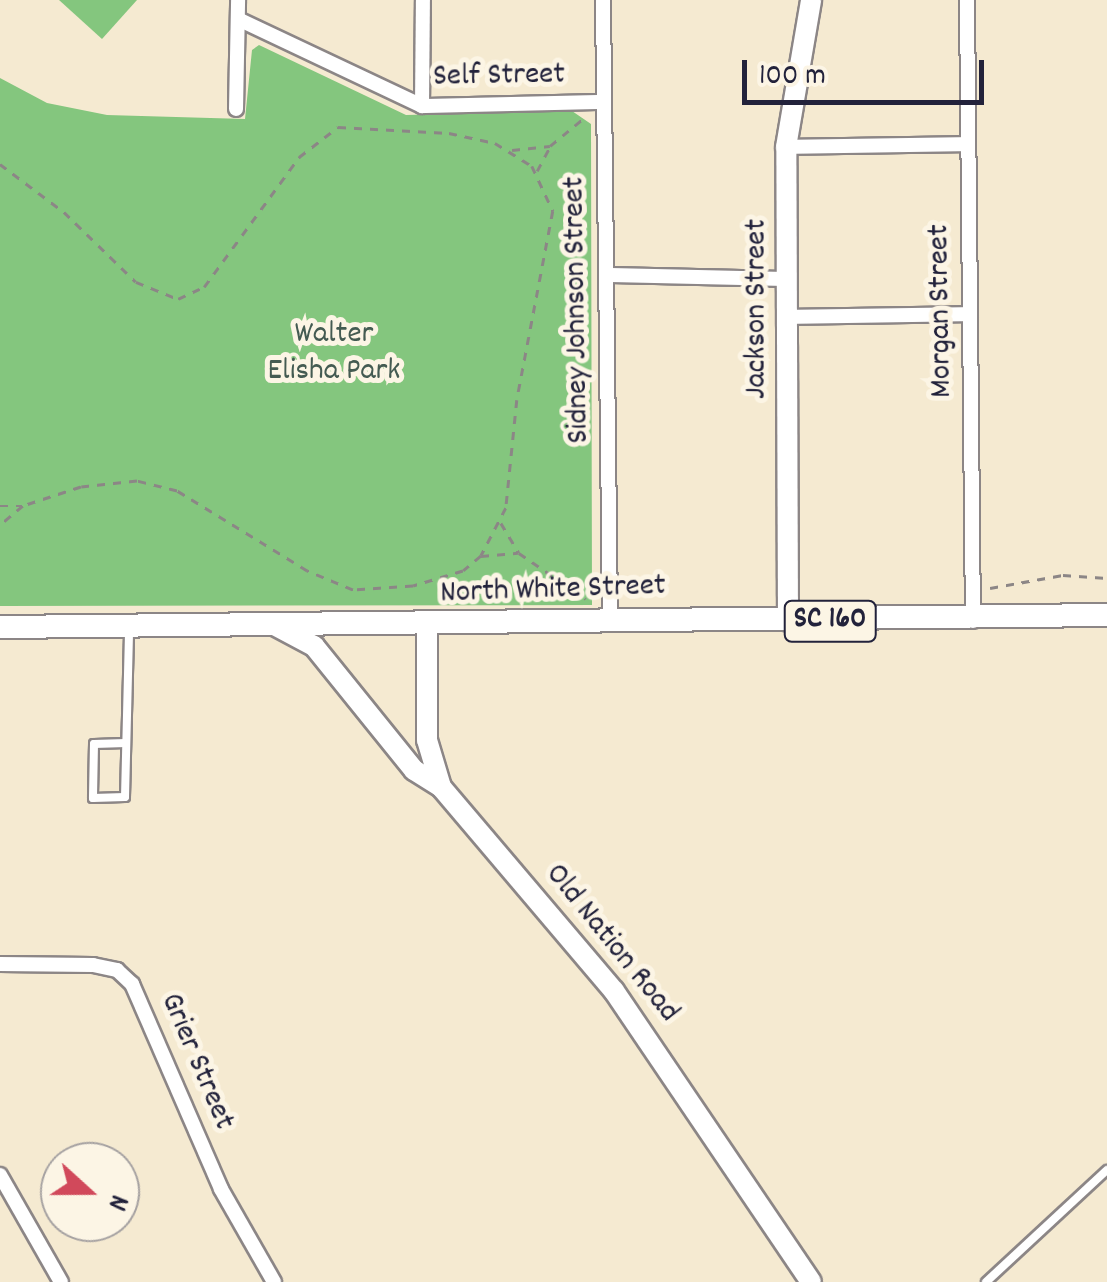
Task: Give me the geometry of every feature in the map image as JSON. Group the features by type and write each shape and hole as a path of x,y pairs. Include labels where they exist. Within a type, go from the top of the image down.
{"main road":[{"name":"Jackson Street","path":"788,620 786,147 811,0"},
{"name":"North White Street","path":"0,626 427,627 601,612 788,620 972,621 1107,615"},
{"path":"276,626 314,646 414,770 441,787"},
{"name":"Old Nation Road","path":"427,627 428,740 441,787 614,991 812,1282"}],"street":[{"path":"236,109 238,0"},
{"path":"422,106 423,0"},
{"name":"Sidney Johnson Street","path":"601,612 607,275 603,0"},
{"name":"Morgan Street","path":"967,0 972,621"},
{"name":"Self Street","path":"238,19 422,106 602,102"},
{"path":"786,147 968,144"},
{"path":"607,275 789,279"},
{"path":"788,317 970,314"},
{"name":"Grier Street","path":"0,964 93,965 116,970 132,984 213,1171 274,1282"},
{"path":"0,1176 61,1282"}],"lane":[{"path":"126,743 94,744 93,798 125,797 129,626"},
{"path":"986,1282 1107,1170"}],"path":[{"path":"536,172 550,146 602,102"},
{"path":"0,164 64,212 136,282 178,300 204,287 300,158 329,132 449,133 511,150 550,146"},
{"path":"0,506 23,506 81,487 155,483 307,571 353,590 444,580 481,556 501,521 522,372 552,236 553,211 536,172 511,150"},
{"path":"0,525 23,506"},
{"path":"501,521 519,553 601,612"},
{"path":"481,556 519,553"},
{"path":"980,587 1063,574 1107,578"}],"green space":[{"path":"59,0 137,0 102,39"},
{"name":"Walter Elisha Park","path":"259,45 406,115 572,111 591,124 592,605 0,606 0,78 47,103 107,115 245,119 252,50"}]}
